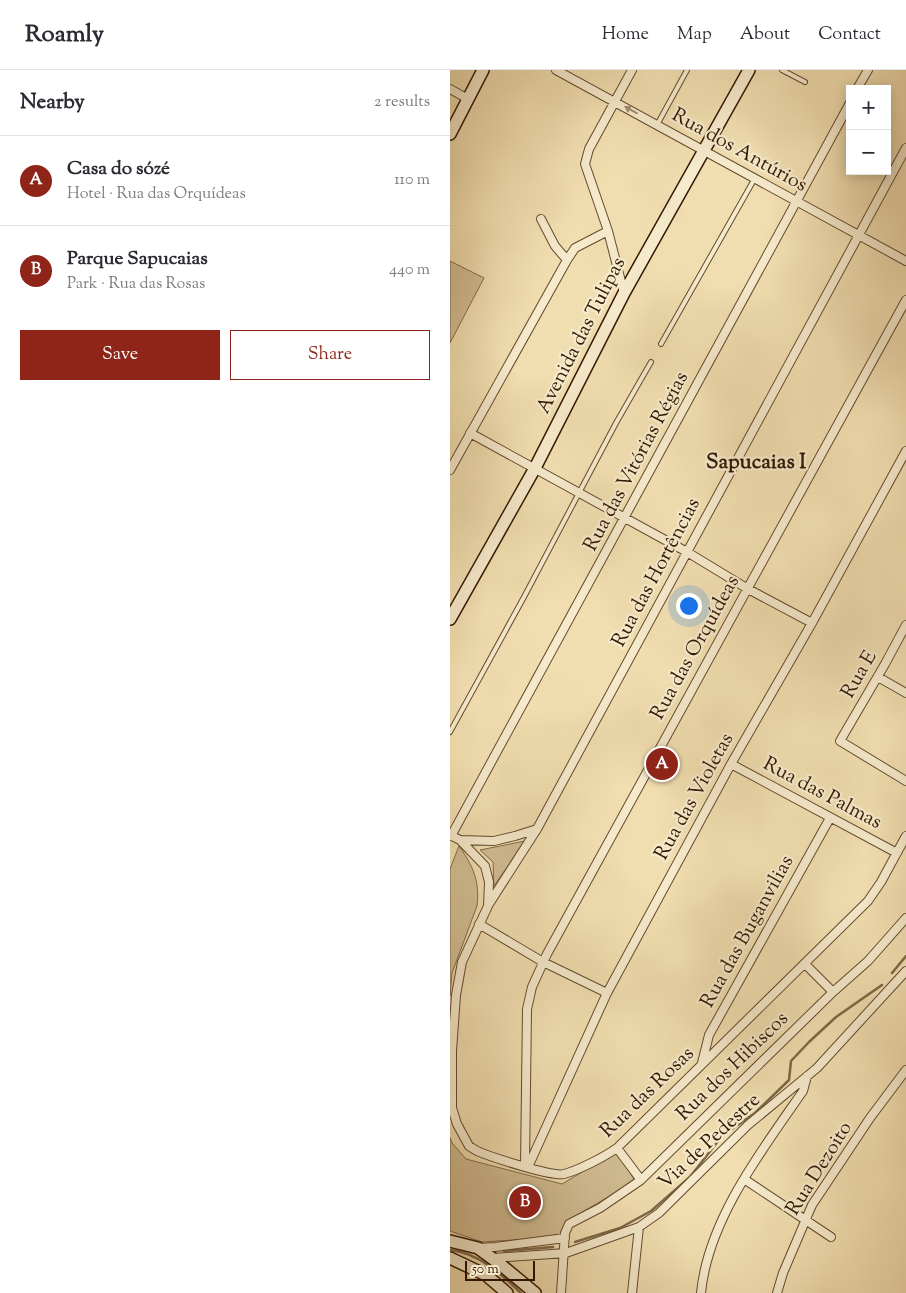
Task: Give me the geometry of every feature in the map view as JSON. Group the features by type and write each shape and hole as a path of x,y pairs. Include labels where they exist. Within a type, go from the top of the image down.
{"street":[{"path":"450,134 483,70"},
{"name":"Rua dos Antúrios","path":"556,70 906,260"},
{"path":"624,293 608,231 585,164 589,149 632,70"},
{"name":"Avenida das Tulipas","path":"450,619 535,468 624,293 749,70"},
{"path":"860,85 868,70"},
{"path":"450,89 468,99"},
{"name":"Rua das Vitórias Régias","path":"450,836 846,110"},
{"name":"Rua das Hortências","path":"488,906 537,829 906,148"},
{"path":"541,220 555,246 567,260"},
{"path":"450,470 567,260 575,248 608,231"},
{"name":"Rua das Orquídeas","path":"526,1166 527,1009 532,987 543,962 906,300"},
{"path":"470,433 812,623"},
{"name":"Rua das Violetas","path":"526,1166 607,993 731,764 812,623 906,451"},
{"name":"Rua E","path":"906,625 840,741 906,781"},
{"path":"878,677 906,693"},
{"name":"Rua das Palmas","path":"731,764 897,853"},
{"name":"Rua das Buganvilias","path":"702,1065 709,1035 830,818"},
{"path":"460,840 494,841 537,829"},
{"name":"Rua das Rosas","path":"450,836 460,840 485,866 489,882 488,906 462,962 456,994 452,1051 452,1108 457,1124 469,1146 486,1155 541,1172 563,1174 606,1156 617,1148 805,964 868,901 881,882 906,836"},
{"name":"Rua dos Hibiscos","path":"565,1238 569,1224 600,1208 641,1180 833,992 875,954 906,918"},
{"path":"479,924 543,962 607,993"},
{"path":"805,964 833,992"},
{"name":"Via de Pedestre","path":"493,1258 564,1253 640,1227 659,1213 748,1125 816,1068 906,971"},
{"name":"Rua Dezoito","path":"778,1293 783,1273 812,1205 870,1118 906,1070"},
{"path":"701,1293 709,1252 724,1218 744,1179 803,1091 807,1076"},
{"path":"617,1148 641,1180"},
{"path":"744,1179 831,1236"},
{"path":"632,1293 640,1227"},
{"path":"450,1241 478,1248 565,1238 561,1293"},
{"path":"478,1248 535,1293"},
{"path":"450,1258 486,1274 507,1293"}],"lane":[{"path":"657,125 687,70"},
{"path":"782,70 805,82"},
{"path":"662,344 755,178"},
{"path":"450,732 616,423 651,362"}],"shaded area":[{"path":"450,261 484,278 450,343"},
{"path":"525,841 494,886 493,862 480,850"},
{"path":"459,846 474,874 478,897 477,906 452,973 450,996 450,869"},
{"path":"450,1137 452,1143 466,1159 562,1184 617,1151 635,1181 569,1220 559,1237 482,1242 450,1231"}],"waterway":[{"path":"892,973 906,956"},
{"path":"575,1242 620,1228 651,1211 690,1177 722,1136 755,1113 789,1080 791,1061 809,1042 836,1017 882,985"},
{"path":"504,1251 553,1247"},
{"path":"450,1250 471,1255 480,1260 521,1293"}],"place":[{"name":"Casa do sózé","path":"662,764"},
{"name":"Parque Sapucaias","path":"525,1202"}],"district":[{"name":"Sapucaias I","path":"756,463"}]}
